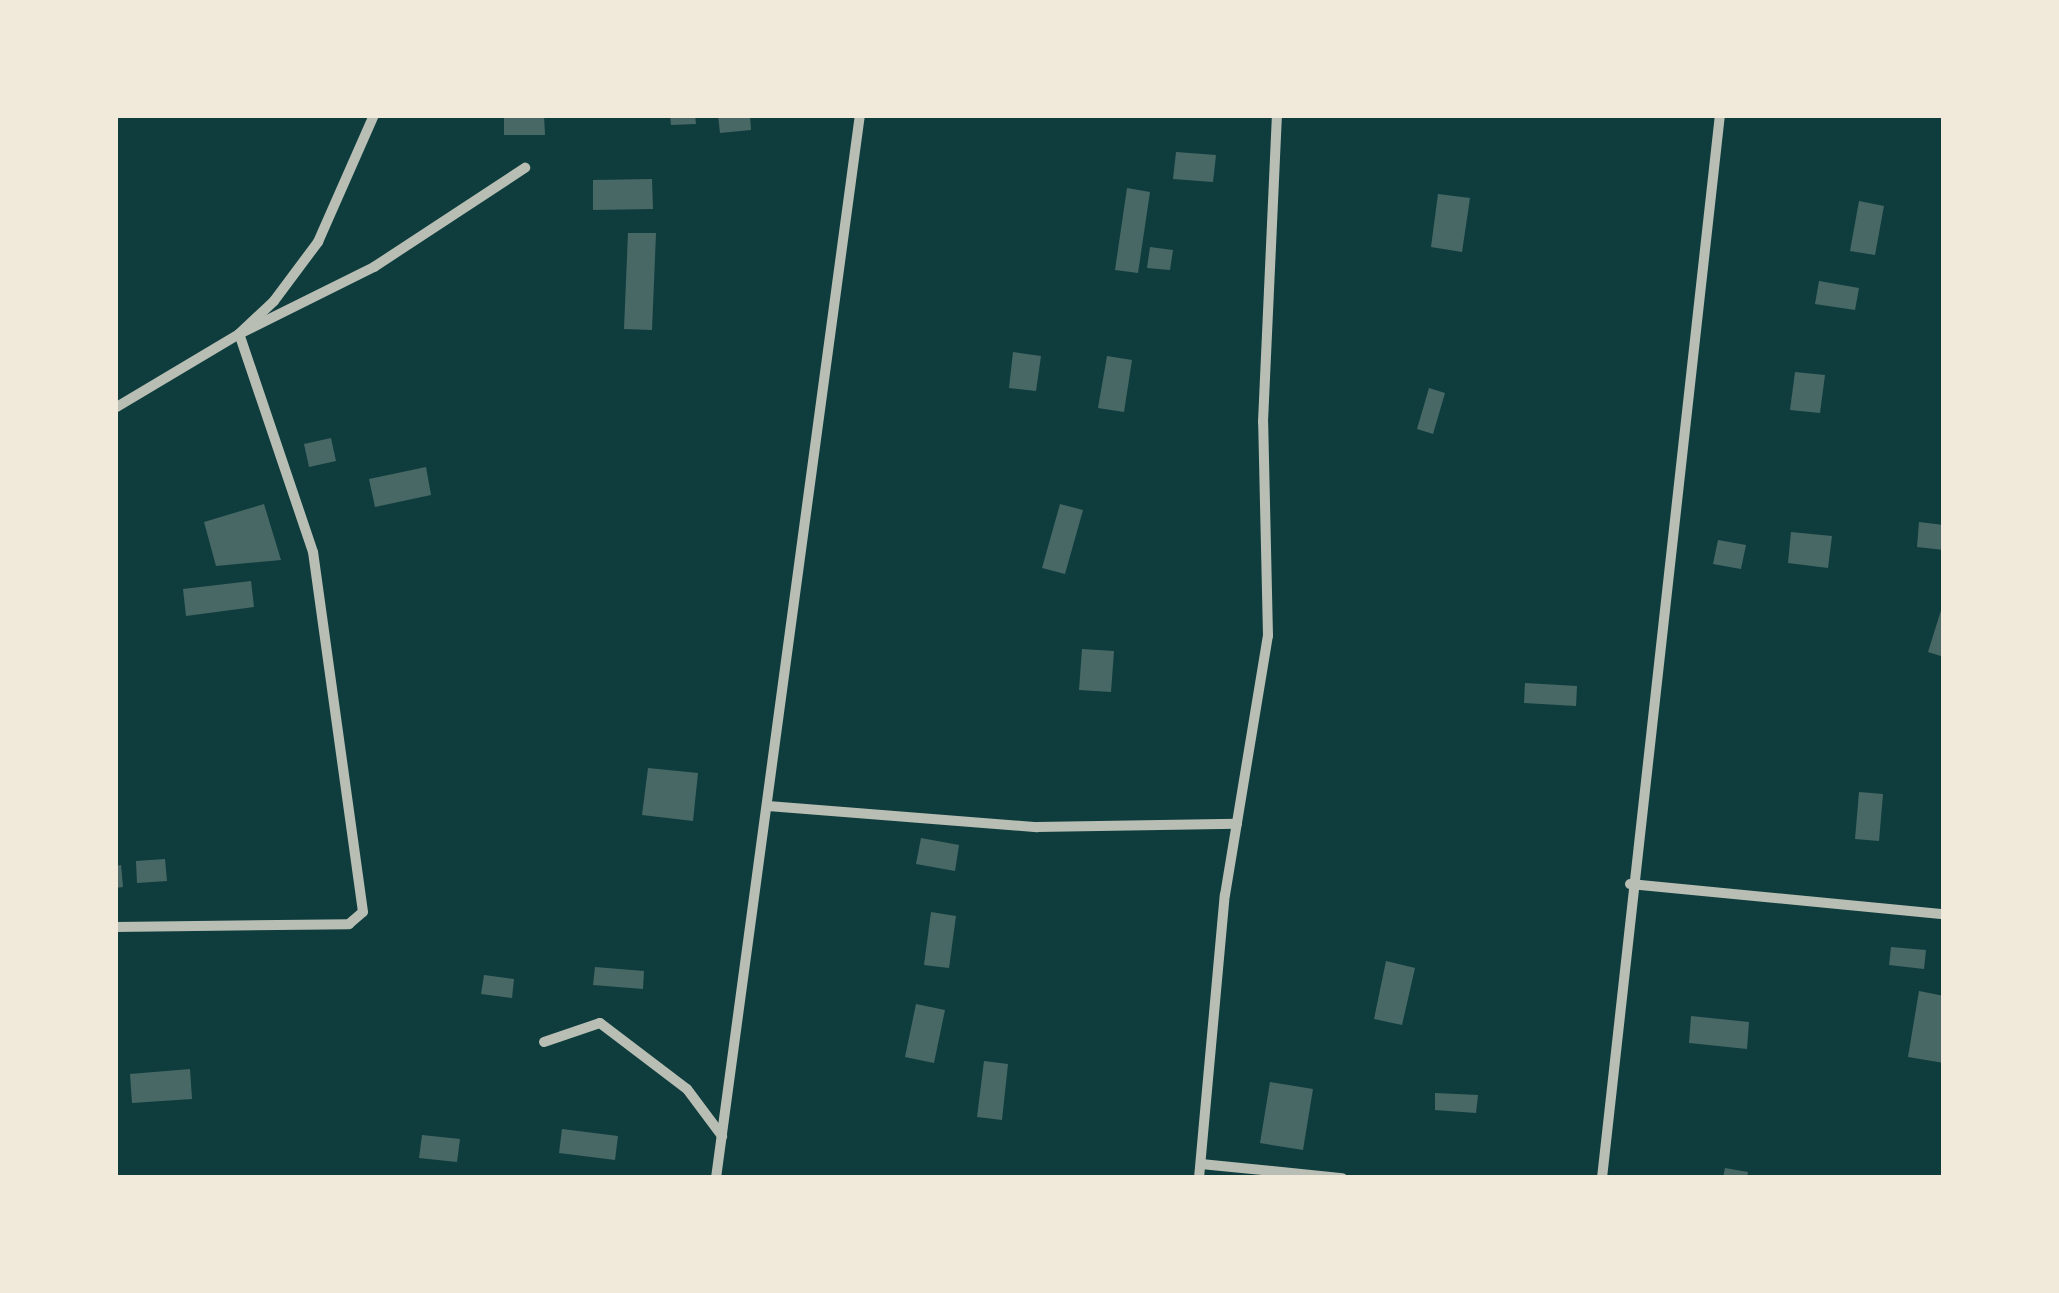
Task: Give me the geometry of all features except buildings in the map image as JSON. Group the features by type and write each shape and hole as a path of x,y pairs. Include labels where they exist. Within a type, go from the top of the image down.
{"street":[{"path":"239,334 318,242 374,115"},
{"path":"716,1178 860,115"},
{"path":"1199,1178 1237,824 1268,636 1263,422 1277,115"},
{"path":"1602,1178 1630,884 1720,115"},
{"path":"115,408 239,334 374,266 526,168"},
{"path":"115,927 348,924 363,912 313,552 239,334"},
{"path":"768,806 1037,827 1237,824"},
{"path":"1630,884 1944,914"},
{"path":"544,1042 600,1023 687,1089 722,1136"},
{"path":"1201,1164 1342,1178"}]}
